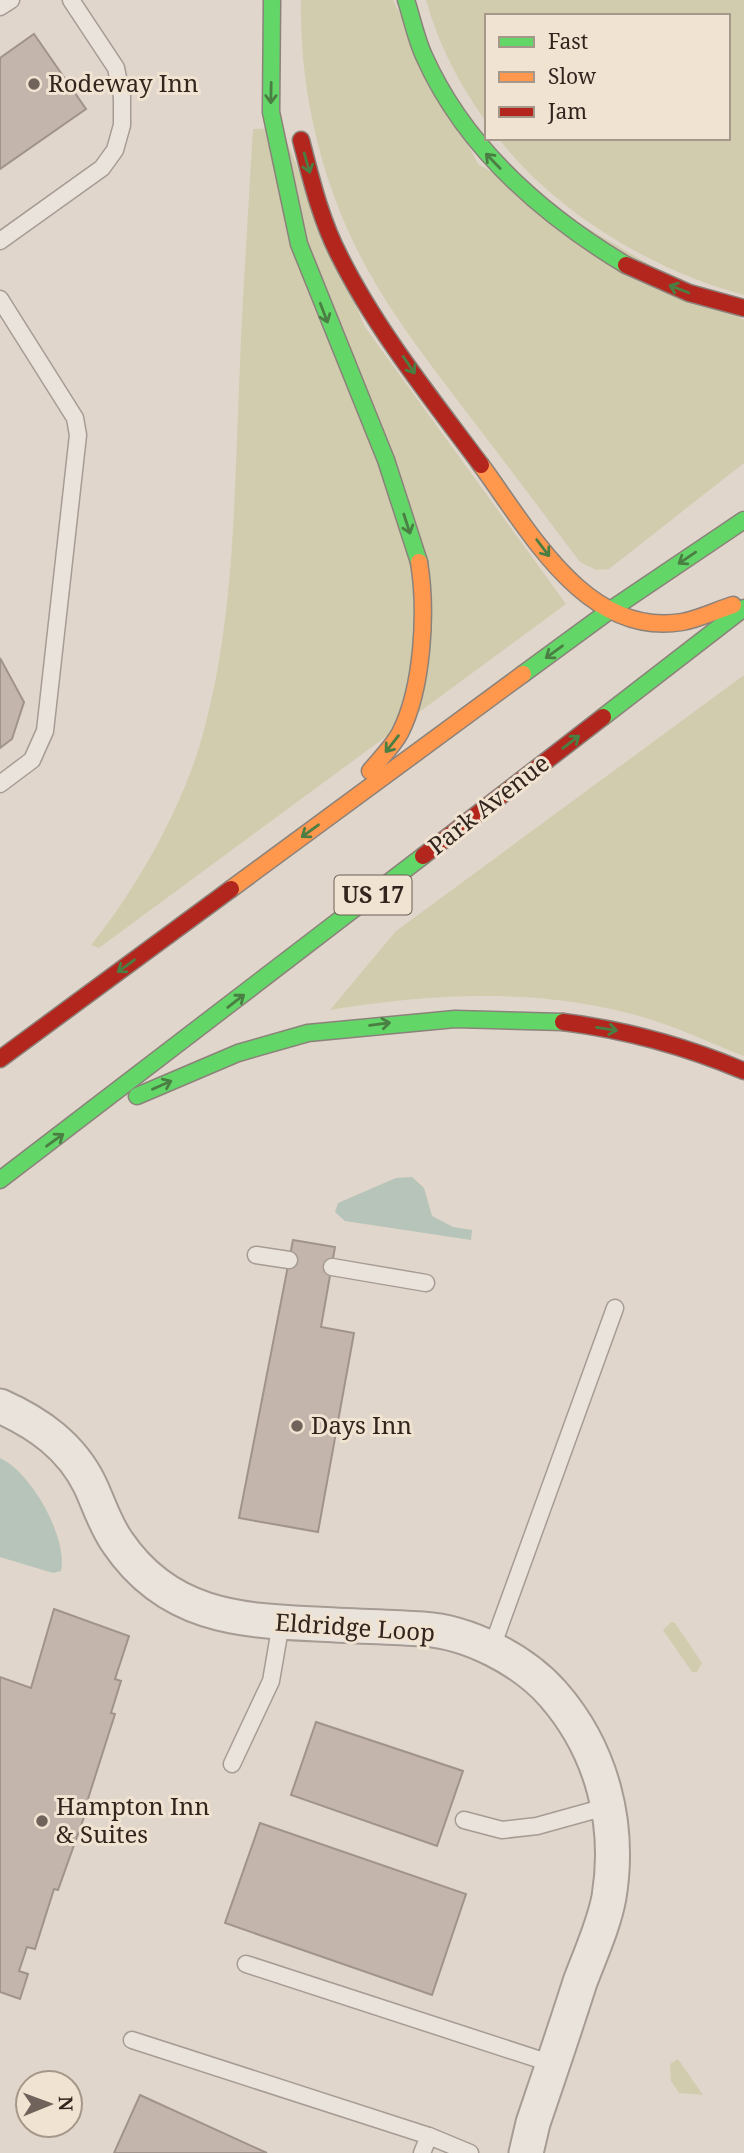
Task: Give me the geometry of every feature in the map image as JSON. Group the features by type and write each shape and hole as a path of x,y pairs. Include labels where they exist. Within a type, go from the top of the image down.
{"highway":[{"path":"274,0 288,80"},
{"path":"274,0 271,112 299,244 386,460 420,564 423,610 417,679 400,733 342,807"},
{"path":"405,0 430,66 453,109 485,153 521,190 559,222 607,256 701,297 744,308"},
{"path":"295,118 316,196 339,256 367,303 434,401 563,575 609,611 646,623 682,622 744,601"},
{"path":"0,1059 609,611 744,520"},
{"name":"Park Avenue","path":"0,1180 78,1123 744,608"},
{"path":"78,1123 209,1063 302,1034 422,1018 535,1020 610,1029 685,1048 744,1071"}],"street":[{"name":"Eldridge Loop","path":"0,1406 38,1425 61,1444 78,1463 117,1542 159,1584 209,1612 239,1619 281,1623 428,1629 491,1650 529,1672 560,1702 582,1737 598,1772 609,1806 614,1854 608,1899 526,2153"}],"lane":[{"path":"0,7 10,0"},
{"path":"0,240 102,168 115,150 122,125 122,97 116,68 71,0"},
{"path":"0,299 75,418 78,435 45,731 32,760 0,784"},
{"path":"256,1255 289,1260"},
{"path":"332,1267 426,1283"},
{"path":"491,1650 615,1308"},
{"path":"232,1764 271,1681 281,1623"},
{"path":"464,1820 502,1830 537,1826 609,1806"},
{"path":"246,1964 553,2064"},
{"path":"132,2040 429,2136 470,2153"},
{"path":"422,2153 429,2136"}],"shaded area":[{"path":"301,0 393,0 478,164 744,320 744,463 609,569 596,570 580,562 423,354 365,265 337,203 316,137 304,68"},
{"path":"426,0 744,0 744,295 676,271 609,236 548,191 500,140 730,140 730,14 485,14 485,120 451,64"},
{"path":"281,128 365,327 566,604 99,948 91,945 142,871 185,786 196,758 214,688 231,560 253,129"},
{"path":"744,675 744,1056 649,1019 571,1002 490,996 450,997 330,1010 396,931"},
{"path":"412,1177 424,1188 432,1216 453,1227 472,1230 471,1240 345,1221 335,1212 338,1203 396,1178"},
{"path":"0,1458 24,1477 45,1507 59,1541 61,1571 53,1573 0,1557"},
{"path":"671,1622 675,1623 702,1663 697,1672 692,1672 663,1630"},
{"path":"678,2059 703,2095 679,2093 671,2081 670,2064"}],"building":[{"name":"Rodeway Inn","path":"34,34 86,109 0,169 0,58"},
{"path":"0,658 24,702 12,739 0,748"},
{"name":"Days Inn","path":"293,1240 335,1247 321,1327 354,1333 318,1532 239,1518"},
{"name":"Hampton Inn & Suites","path":"54,1609 129,1636 115,1679 121,1681 111,1713 115,1714 87,1802 89,1803 58,1890 54,1889 35,1949 27,1947 19,1971 28,1974 20,1999 0,1992 0,1677 31,1688"},
{"path":"316,1722 463,1771 437,1846 291,1795"},
{"path":"260,1823 466,1894 432,1995 225,1923"},
{"path":"140,2095 267,2153 114,2153"}],"traffic: fast":[{"path":"272,0 271,112 299,244 386,460 419,562"},
{"path":"406,0 421,49 441,89 484,149 508,176 564,224 626,265"},
{"path":"523,674 609,611 744,520"},
{"path":"603,717 744,608"},
{"path":"0,1180 423,856"},
{"path":"137,1096 238,1053 308,1033 455,1019 563,1022"}],"traffic: slow":[{"path":"481,465 540,547 564,574 589,596 617,613 648,623 682,622 733,605"},
{"path":"370,771 400,733 414,694 423,626 419,562"},
{"path":"231,889 523,674"}],"traffic: jam":[{"path":"301,140 317,200 340,257 406,364 481,465"},
{"path":"626,265 689,293 744,308"},
{"path":"423,856 603,717"},
{"path":"0,1059 231,889"},
{"path":"563,1022 655,1040 744,1071"}],"place":[{"name":"Rodeway Inn","path":"34,84"},
{"name":"Days Inn","path":"297,1426"},
{"name":"Hampton Inn & Suites","path":"42,1821"}]}
